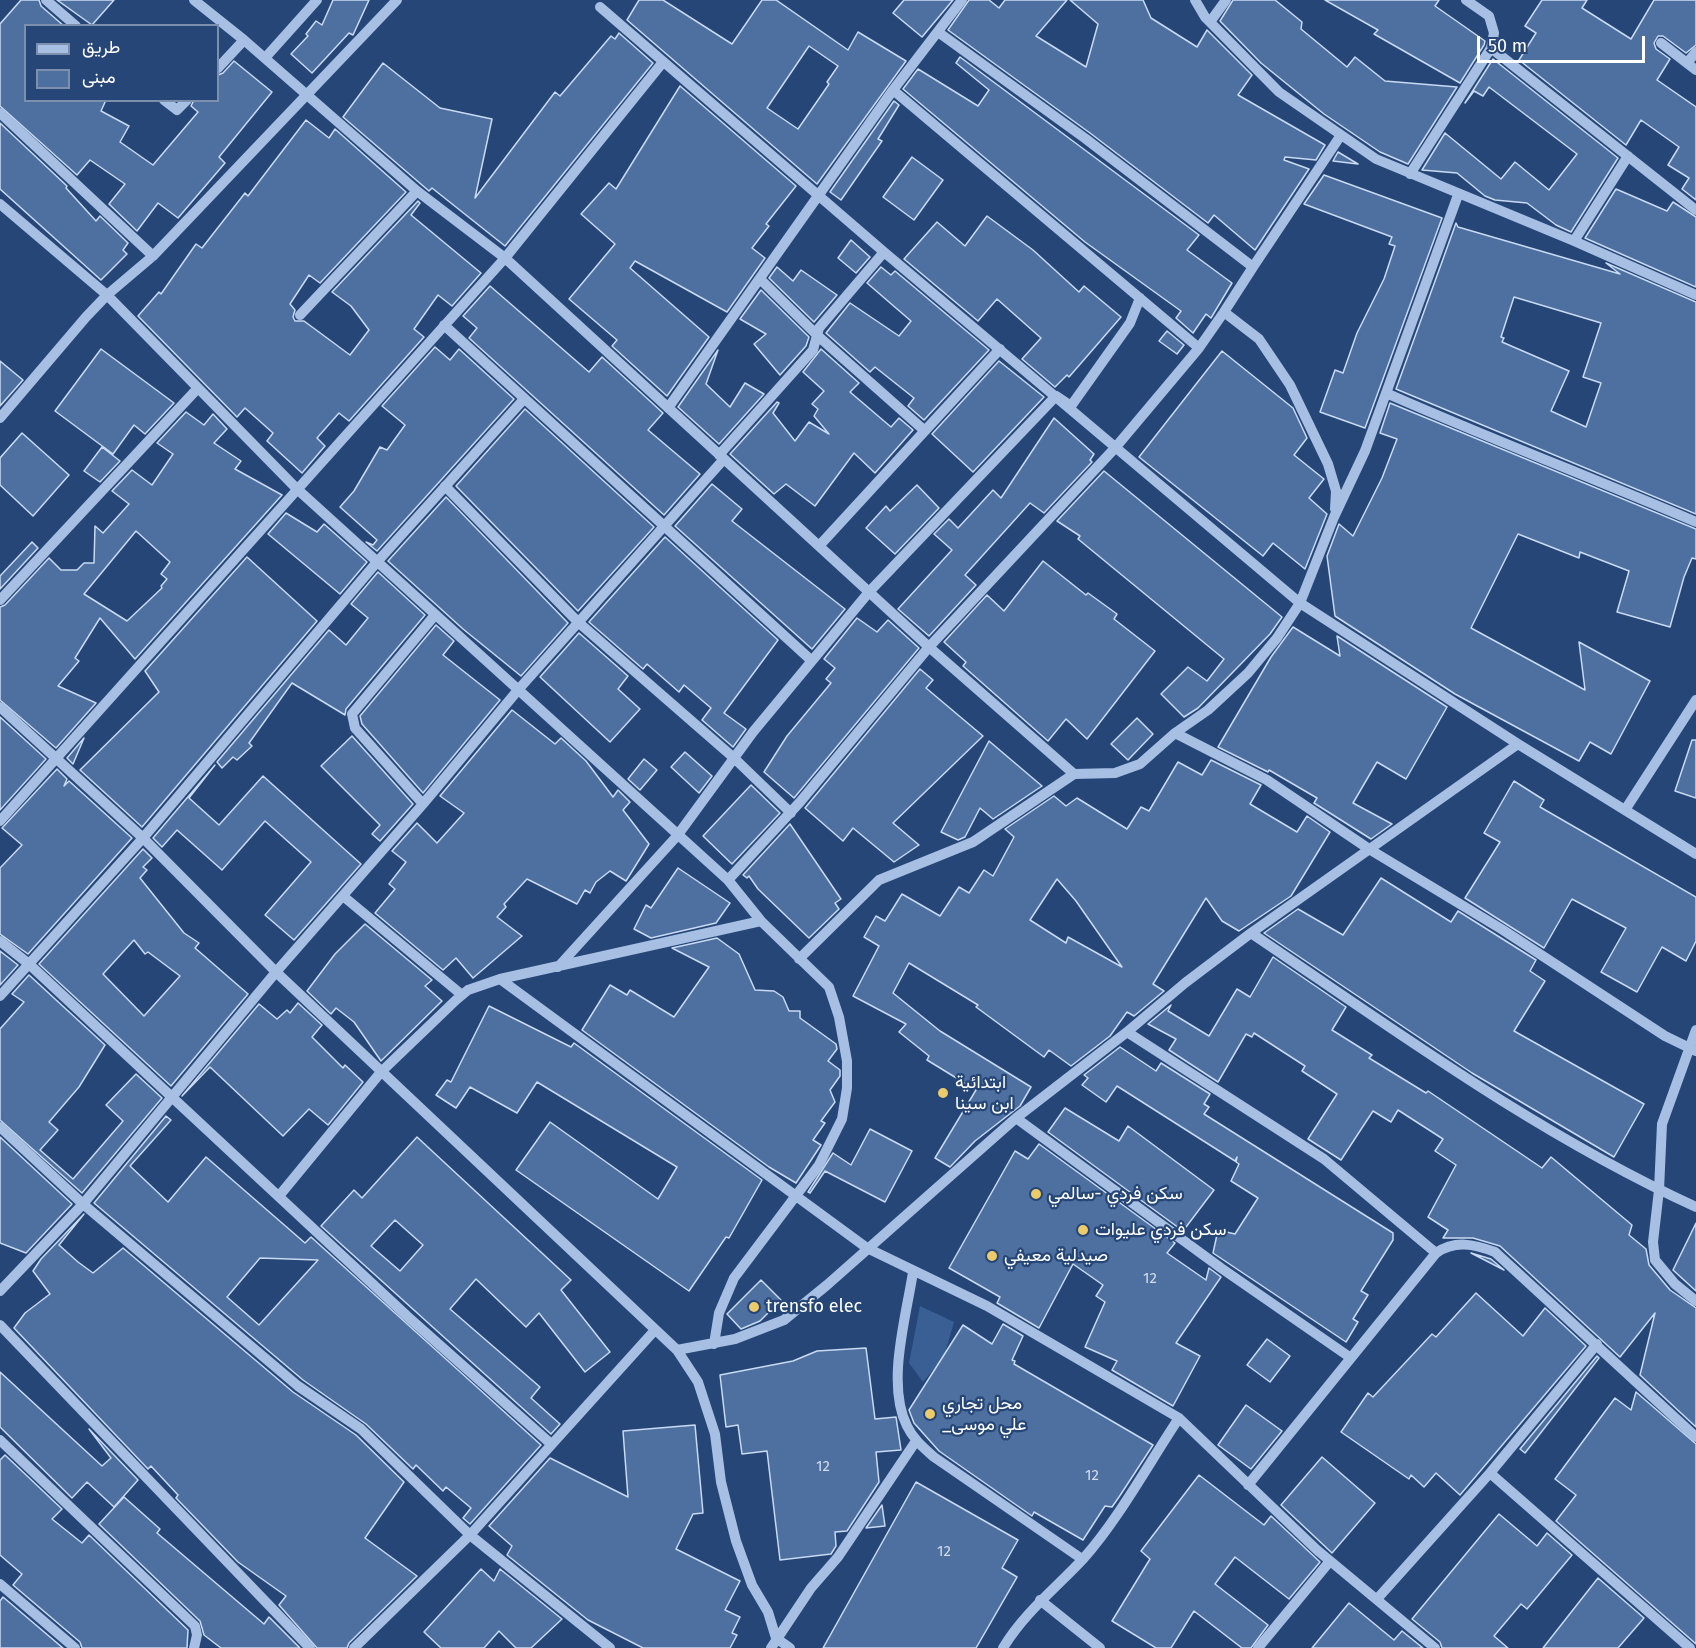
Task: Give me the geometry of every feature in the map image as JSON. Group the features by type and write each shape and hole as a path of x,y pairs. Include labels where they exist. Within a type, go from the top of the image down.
{"street":[{"path":"46,0 74,24"},
{"path":"194,0 244,40 417,191 504,258 929,647 1074,774"},
{"path":"265,58 317,0"},
{"path":"0,418 107,296 153,256 397,0"},
{"path":"668,408 893,90 962,0"},
{"path":"1195,0 1210,22 1278,92 1376,159 1458,195 1574,241 1696,295"},
{"path":"1210,22 1226,0"},
{"path":"1410,174 1491,48 1494,33 1489,16 1466,0"},
{"path":"600,8 884,252 1300,603 1518,744 1696,854"},
{"path":"938,32 1086,139 1253,267"},
{"path":"219,67 244,40"},
{"path":"1661,43 1691,66 1696,52"},
{"path":"1491,48 1696,210"},
{"path":"0,821 504,258 663,62"},
{"path":"893,90 1199,348"},
{"path":"167,102 177,110 185,102"},
{"path":"0,113 153,256"},
{"path":"728,880 791,813 929,647 1115,448 1199,348 1341,135"},
{"path":"1574,241 1628,156"},
{"path":"300,315 417,191"},
{"path":"799,959 879,880 973,842 1074,774 1115,773 1140,764 1175,733 1208,710 1248,673 1277,638 1300,603 1334,517 1365,450 1458,195"},
{"path":"0,204 107,296 296,488 728,880 761,921 829,987 839,1017 845,1050 847,1088 842,1119 831,1143 795,1198 734,1278 719,1313 714,1344"},
{"path":"0,1291 83,1204 276,972 813,350 819,328 884,252"},
{"path":"760,279 818,336 925,430"},
{"path":"1056,396 1071,406 1130,323 1140,298"},
{"path":"1224,312 1259,339 1290,385 1328,464 1336,491 1334,517"},
{"path":"444,326 812,661"},
{"path":"819,546 1000,349"},
{"path":"0,600 198,388"},
{"path":"1386,393 1512,449 1589,477 1696,522"},
{"path":"558,966 677,836 734,758 869,592 1056,396"},
{"path":"0,996 143,838 377,562 524,399"},
{"path":"445,486 578,622 734,758 791,813"},
{"path":"423,804 355,728 352,714 435,615"},
{"path":"0,707 143,838 276,972 677,1350 698,1382 715,1434 721,1482 736,1541 752,1585 768,1612 773,1643"},
{"path":"1625,810 1694,707"},
{"path":"1175,733 1267,780 1369,849 1503,930 1665,1036 1693,1050"},
{"path":"677,1350 714,1344 759,1332 784,1320 827,1286 867,1248 1016,1118 1127,1032 1185,983 1251,933 1518,744"},
{"path":"343,896 462,995"},
{"path":"279,1196 381,1072 462,995 500,979 761,921"},
{"path":"1251,933 1516,1112 1606,1164 1696,1207"},
{"path":"0,940 29,964 407,1316 550,1443"},
{"path":"500,979 795,1198 867,1248 987,1306 1179,1418 1330,1561 1435,1648"},
{"path":"1696,1030 1693,1050 1662,1124 1659,1190 1653,1242 1655,1260 1675,1284 1696,1301"},
{"path":"1127,1032 1324,1159 1436,1253"},
{"path":"1016,1118 1221,1268 1351,1358"},
{"path":"2,1132 83,1204 298,1386 361,1429 470,1535 610,1648"},
{"path":"1248,1485 1436,1253 1447,1246 1461,1244 1477,1245 1495,1252 1696,1437"},
{"path":"913,1272 896,1378 903,1418 916,1441 934,1457 1083,1559"},
{"path":"0,1325 310,1648"},
{"path":"354,1648 470,1535 550,1443 655,1330"},
{"path":"1377,1599 1490,1473 1597,1344"},
{"path":"1004,1648 1014,1630 1040,1600 1083,1559 1179,1418"},
{"path":"0,1440 195,1626 197,1635 194,1648"},
{"path":"773,1643 811,1588 838,1557 916,1441"},
{"path":"1490,1473 1690,1648"},
{"path":"1258,1648 1330,1561"},
{"path":"0,1584 75,1648"},
{"path":"1040,1600 1100,1648"},
{"path":"773,1643 790,1648"}],"shaded area":[{"path":"920,1306 954,1322 944,1357 923,1382 909,1363"}],"building":[{"path":"21,0 39,0 41,6 62,24 24,24 24,102 105,102 101,111 129,126 120,142 153,165 198,112 191,106 193,102 219,102 219,75 234,61 272,92 219,157 225,163 178,218 158,203 137,231 109,204 125,184 90,160 77,175 0,106 0,24"},
{"path":"57,0 114,0 91,24"},
{"path":"333,0 369,0 353,35 349,33 312,73 291,54 308,36 306,34 316,21 322,25"},
{"path":"639,0 663,0 732,44 762,0 776,0 848,50 858,32 906,61 817,184 627,20","holes":["809,46 838,66 827,82 829,84 798,129 767,108"]},
{"path":"904,0 953,0 922,37 893,13"},
{"path":"969,0 989,0 999,8 1005,0 1067,0 1036,36 1086,67 1098,24 1070,0 1143,0 1151,18 1197,47 1207,30 1252,75 1238,95 1325,145 1316,160 1285,157 1284,160 1309,169 1255,250 1214,215 1208,223 1090,133 948,30"},
{"path":"1233,0 1275,0 1302,22 1301,29 1347,67 1355,57 1385,81 1457,87 1408,164 1380,152 1324,114 1261,63 1220,21"},
{"path":"1325,0 1439,0 1435,6 1485,41 1484,45 1460,83 1374,34 1378,30"},
{"path":"1542,0 1587,0 1582,8 1631,39 1654,0 1696,0 1696,45 1686,53 1663,36 1658,36 1654,43 1656,49 1670,59 1657,80 1696,107 1696,200 1682,189 1689,178 1668,165 1679,147 1641,120 1626,145 1519,60 1536,33 1525,26"},
{"path":"619,33 653,63 505,246 432,188 429,191 343,117 383,63 440,108 492,119 475,198 555,92 560,96 611,36 615,39"},
{"path":"960,57 1199,235 1187,250 1232,283 1211,318 1206,314 1193,333 1176,318 1181,311 1085,242 903,89 918,69 978,106 989,90 956,63"},
{"path":"1493,59 1618,158 1571,232 1556,225 1527,203 1495,200 1485,196 1457,173 1422,170 1445,133 1501,179 1515,162 1549,190 1577,154 1489,87 1483,96 1474,91 1465,103"},
{"path":"680,86 796,186 766,224 769,226 752,248 765,258 727,312 635,261 630,268 709,337 667,396 612,346 617,340 569,299 615,244 581,214 609,183 616,189"},
{"path":"894,101 899,105 878,139 882,141 841,200 830,192"},
{"path":"306,120 329,138 335,129 406,192 320,283 309,275 290,304 295,310 293,317 295,321 304,321 350,355 369,330 351,306 332,292 418,201 420,203 411,215 481,273 452,306 438,295 414,329 424,337 349,421 339,413 317,438 325,446 302,473 267,441 273,433 245,408 237,417 138,316 159,292 161,294 196,244 202,248 245,193 248,196"},
{"path":"0,123 67,186 66,188 96,221 100,216 128,243 123,250 127,254 101,280 0,189"},
{"path":"1338,152 1358,164 1333,161"},
{"path":"912,157 943,180 914,220 883,197"},
{"path":"1324,175 1442,218 1365,428 1320,412 1335,370 1343,373 1357,333 1384,279 1395,246 1389,244 1392,237 1304,204"},
{"path":"1616,189 1667,211 1673,202 1696,217 1696,287 1585,238"},
{"path":"987,216 1033,250 1079,292 1084,286 1121,317 1069,377 1067,375 1055,387 1022,359 1041,338 997,299 978,321 904,259 937,222 965,246"},
{"path":"1456,223 1458,227 1620,274 1606,263 1696,302 1696,514 1396,389","holes":["1514,297 1601,323 1583,377 1601,383 1586,427 1551,411 1569,371 1502,342 1504,338 1501,337"]},
{"path":"851,240 870,257 856,273 838,258"},
{"path":"777,267 793,281 801,270 837,295 814,322 769,278"},
{"path":"881,267 891,275 895,271 989,350 924,420 908,406 914,398 875,367 870,372 826,333 850,303 899,336 911,321 867,283"},
{"path":"490,286 589,372 602,357 663,413 648,430 700,474 664,515 469,338 477,328 463,316"},
{"path":"761,290 809,337 806,346 780,375 754,344 766,334 740,319"},
{"path":"1167,331 1184,345 1177,354 1159,341"},
{"path":"435,347 450,360 459,349 514,399 377,551 366,542 373,545 377,540 340,507 354,491 380,447 387,450 405,425 382,406"},
{"path":"101,349 174,403 145,434 134,425 113,454 55,411"},
{"path":"821,349 859,383 850,392 891,427 899,418 913,430 875,473 854,453 815,506 786,484 774,494 730,454 777,402 779,403 773,413 795,441 809,422 829,434 814,416 818,409 812,404 824,391 803,372"},
{"path":"718,350 706,384 730,407 745,383 764,394 719,444 678,407"},
{"path":"1222,351 1293,408 1307,438 1294,455 1324,479 1309,498 1327,514 1305,569 1273,543 1263,556 1139,457"},
{"path":"0,361 23,380 0,406"},
{"path":"999,361 1044,397 973,472 932,434"},
{"path":"1390,403 1696,529 1696,559 1692,558 1684,577 1670,627 1617,612 1629,571 1580,552 1579,558 1518,534 1471,628 1585,690 1579,642 1650,681 1611,754 1590,742 1579,761 1455,694 1335,616 1327,556 1339,524 1353,536 1382,478 1397,439 1380,433"},
{"path":"525,409 654,527 578,611 456,486"},
{"path":"186,412 204,425 213,414 227,429 214,443 241,461 235,469 282,495 135,659 100,618 75,658 79,661 58,686 96,703 56,748 0,700 0,607 5,605 49,558 61,570 77,570 84,563 94,563 95,526 103,533 129,504 112,491 132,470 152,485 173,454 157,443","holes":["136,531 170,562 161,574 167,579 161,586 162,588 127,621 84,594"]},
{"path":"1054,418 1094,454 1090,460 1092,462 1044,513 1030,503 965,575 976,585 929,636 898,609 952,550 934,534 949,519 958,528 993,490 1001,498"},
{"path":"22,433 69,475 33,516 0,485 0,458"},
{"path":"102,447 120,461 100,482 84,471"},
{"path":"1104,471 1282,617 1270,634 1198,708 1184,717 1161,694 1188,667 1207,681 1224,659 1078,539 1080,536 1057,521"},
{"path":"712,484 742,509 732,521 845,609 812,649 675,526"},
{"path":"917,485 939,508 895,554 866,528 886,506 890,511"},
{"path":"446,497 568,623 521,676 463,629 388,561"},
{"path":"286,513 317,532 324,524 367,562 340,594 268,534"},
{"path":"665,537 778,640 724,713 746,729 733,747 702,720 711,708 684,685 679,692 647,664 643,669 589,622"},
{"path":"32,542 38,548 0,589 0,576"},
{"path":"247,557 317,621 142,827 80,770 159,692 145,671"},
{"path":"1043,561 1086,595 1088,593 1117,614 1114,619 1155,651 1087,739 1066,719 1048,741 963,666 966,662 944,642 987,595 1004,611"},
{"path":"378,572 425,615 346,709 345,715 292,683 249,743 252,746 237,760 233,757 222,768 217,762 329,630 346,645 368,618 351,604"},
{"path":"857,618 877,632 888,620 919,648 794,798 764,772 787,736 831,683 826,679 835,668 824,659"},
{"path":"436,625 454,641 443,655 500,700 423,793 362,724 360,716"},
{"path":"1293,627 1340,656 1337,636 1447,707 1406,779 1377,762 1353,803 1392,824 1371,839 1314,803 1317,798 1269,770 1268,772 1218,747 1271,657"},
{"path":"579,633 628,676 618,689 640,709 610,742 540,677"},
{"path":"920,669 933,680 926,688 983,736 893,823 919,845 894,862 853,828 843,841 805,808"},
{"path":"512,710 555,744 561,738 586,761 613,797 618,790 630,802 623,810 649,844 626,881 610,871 596,882 590,893 585,890 577,904 527,879 504,904 506,907 497,917 522,936 473,978 456,958 443,970 375,913 395,889 389,884 406,862 392,851 417,823 437,843 464,813 440,796"},
{"path":"0,717 46,759 0,810"},
{"path":"1137,718 1153,734 1128,760 1111,744"},
{"path":"352,736 413,804 380,841 372,834 380,825 321,766"},
{"path":"84,738 73,764 67,758"},
{"path":"1692,740 1696,740 1696,798 1675,791"},
{"path":"989,741 1042,786 993,819 980,808 965,837 958,840 941,832"},
{"path":"685,752 712,776 699,793 671,767"},
{"path":"644,759 657,770 640,790 628,779"},
{"path":"1211,760 1261,785 1250,804 1297,832 1307,816 1330,832 1291,896 1239,931 1222,921 1206,898 1153,984 1164,991 1134,1016 1127,1012 1110,1036 1071,1066 1049,1050 1044,1057 976,1007 978,1005 909,963 893,993 940,1031 1031,1087 1020,1106 975,1141 950,1167 935,1158 976,1090 927,1060 929,1056 899,1032 906,1024 853,996 879,946 864,937 876,916 885,921 902,894 940,916 959,887 969,893 984,870 993,876 1014,837 1005,829 1054,796 1066,806 1077,798 1127,829 1141,807 1149,811 1178,762 1202,775","holes":["1057,879 1076,901 1122,967 1068,937 1066,943 1030,920"]},
{"path":"215,765 189,798 219,825 263,776 361,864 294,940 265,915 311,862 265,821 222,870 177,830 162,847 153,838"},
{"path":"57,769 67,779 64,786 69,781 132,838 28,954 0,934 0,868 22,845 2,828"},
{"path":"1514,781 1544,800 1540,807 1696,897 1696,941 1686,961 1662,947 1637,992 1601,972 1626,928 1572,899 1544,948 1465,898 1500,842 1484,833"},
{"path":"751,785 780,813 732,864 703,836"},
{"path":"790,824 841,899 835,903 839,909 809,938 758,889 749,876 747,878 743,875"},
{"path":"143,849 152,858 143,867 147,870 140,878 184,933 199,943 195,948 248,994 171,1086 39,964","holes":["134,940 145,954 148,952 180,976 144,1016 103,974"]},
{"path":"678,868 730,903 716,923 651,938 634,929 646,905 651,908"},
{"path":"1381,878 1451,922 1458,911 1536,960 1530,971 1545,981 1514,1031 1644,1104 1614,1157 1472,1073 1264,933 1298,909 1343,935"},
{"path":"365,924 432,980 425,986 442,1001 381,1061 354,1022 336,1008 331,1014 307,991 335,954"},
{"path":"717,938 739,954 755,990 774,991 783,997 789,1011 800,1011 800,1018 836,1044 837,1049 828,1061 840,1070 840,1076 830,1090 835,1102 821,1121 825,1123 813,1140 821,1145 796,1183 769,1167 582,1030 610,985 627,995 630,990 674,1017 709,967 672,948"},
{"path":"0,951 18,965 0,985"},
{"path":"1273,957 1346,1007 1332,1030 1372,1055 1369,1058 1426,1093 1428,1091 1542,1168 1551,1157 1632,1225 1629,1235 1646,1249 1649,1265 1670,1290 1696,1308 1696,1427 1640,1375 1655,1313 1620,1357 1500,1246 1473,1238 1443,1238 1448,1230 1428,1217 1456,1165 1435,1151 1443,1139 1398,1110 1391,1122 1373,1111 1341,1160 1308,1139 1337,1094 1302,1071 1305,1066 1254,1033 1252,1037 1246,1034 1218,1082 1169,1050 1176,1039 1148,1024 1171,1005 1168,1011 1209,1036 1237,989 1250,997"},
{"path":"29,975 105,1045 79,1087 49,1122 58,1130 40,1150 73,1179 123,1121 106,1105 136,1074 162,1098 82,1193 0,1120 0,1029 24,1002 12,994"},
{"path":"298,1003 322,1025 312,1037 343,1068 345,1065 363,1082 328,1125 309,1109 283,1136 210,1067 182,1096 259,1004 277,1019 287,1010 290,1013"},
{"path":"489,1006 571,1047 574,1043 762,1180 729,1238 726,1237 689,1291 516,1170 550,1122 658,1199 677,1167 537,1082 517,1113 470,1087 456,1108 436,1095 447,1080 451,1082"},
{"path":"1120,1047 1156,1071 1161,1063 1210,1094 1204,1104 1209,1107 1204,1114 1393,1233 1393,1240 1361,1291 1368,1295 1353,1319 1358,1322 1346,1342 1213,1253 1218,1230 1235,1234 1258,1198 1231,1181 1239,1164 1236,1162 1237,1157 1235,1161 1117,1086 1106,1102 1082,1085 1088,1078 1084,1075"},
{"path":"1065,1108 1119,1141 1128,1126 1214,1190 1183,1231 1048,1132"},
{"path":"166,1116 171,1120 130,1166 168,1202 206,1157 305,1243 311,1237 541,1445 470,1524 463,1518 471,1508 446,1487 443,1491 416,1465 413,1469 366,1424 303,1380 94,1203","holes":["260,1258 318,1260 259,1325 227,1297"]},
{"path":"870,1129 912,1151 885,1202 825,1171 810,1193 808,1192 833,1153 851,1165"},
{"path":"0,1137 72,1204 26,1253 0,1243"},
{"path":"417,1137 571,1280 561,1290 610,1352 585,1372 539,1313 526,1327 476,1279 450,1309 540,1387 531,1398 560,1424 551,1434 321,1226 354,1190 362,1198","holes":["395,1220 423,1245 400,1271 371,1246"]},
{"path":"1039,1144 1175,1243 1167,1253 1206,1280 1209,1268 1221,1277 1176,1343 1200,1356 1173,1406 1112,1370 1117,1361 1085,1347 1105,1302 1096,1296 1103,1285 1073,1264 1039,1328 997,1303 1000,1297 949,1268 1015,1151 1028,1159"},
{"path":"84,1214 59,1245 78,1262 93,1273 123,1248 293,1392 356,1435 404,1482 365,1538 417,1576 349,1643 347,1648 317,1648 279,1605 286,1596 238,1562 176,1498 178,1495 151,1466 148,1469 14,1328 25,1313 50,1294 33,1271 41,1259"},
{"path":"1696,1223 1696,1291 1673,1270"},
{"path":"1471,1253 1491,1259 1504,1270"},
{"name":"trensfo elec","path":"761,1280 781,1300 760,1321 741,1329 727,1314"},
{"path":"1476,1293 1523,1336 1545,1308 1586,1346 1460,1495 1436,1473 1424,1487 1411,1475 1409,1479 1341,1432 1368,1393 1373,1397 1432,1334 1436,1337"},
{"path":"1003,1324 1023,1336 1012,1360 1015,1361 1014,1364 1153,1445 1112,1507 1105,1506 1083,1540 1034,1512 1032,1516 939,1451 914,1423 909,1410 963,1325 992,1344"},
{"path":"1267,1339 1290,1356 1270,1382 1247,1365"},
{"path":"866,1348 875,1419 896,1417 901,1450 876,1452 879,1482 847,1531 835,1532 836,1546 831,1554 780,1560 767,1451 742,1454 738,1425 726,1427 720,1375 793,1361 817,1351"},
{"path":"1597,1356 1599,1358 1525,1453 1520,1449"},
{"path":"0,1372 102,1466 111,1458 89,1429 138,1480 114,1507 87,1482 72,1498 0,1427"},
{"path":"1636,1392 1696,1444 1696,1644 1556,1521 1576,1495 1555,1479 1615,1398 1631,1410"},
{"path":"1246,1405 1282,1431 1251,1469 1218,1445"},
{"path":"695,1425 703,1513 693,1514 676,1549 740,1581 725,1610 740,1617 732,1633 737,1635 730,1648 643,1648 588,1620 507,1555 512,1546 489,1526 550,1458 628,1497 623,1431"},
{"path":"5,1455 62,1509 52,1519 82,1543 89,1535 188,1630 187,1648 82,1648 80,1642 13,1585 22,1574 0,1555 0,1460"},
{"path":"1322,1457 1375,1503 1332,1553 1281,1505"},
{"path":"1199,1475 1264,1525 1271,1516 1320,1562 1289,1599 1235,1557 1215,1584 1268,1625 1251,1648 1242,1648 1194,1611 1171,1648 1156,1648 1112,1621 1150,1559 1141,1551"},
{"path":"916,1482 1018,1540 1002,1568 1017,1577 976,1648 823,1648"},
{"path":"124,1497 160,1529 157,1533 264,1624 269,1617 300,1648 221,1648 204,1635 200,1621 99,1524"},
{"path":"882,1505 885,1526 866,1528"},
{"path":"1499,1514 1537,1546 1547,1533 1572,1555 1527,1609 1521,1604 1494,1636 1508,1648 1442,1648 1440,1642 1412,1619"},
{"path":"481,1569 494,1581 500,1569 562,1619 531,1648 516,1648 499,1631 484,1648 441,1648 424,1632"},
{"path":"1598,1578 1644,1618 1618,1648 1543,1648"},
{"path":"3,1597 63,1648 0,1648 0,1601"},
{"path":"1349,1603 1394,1640 1402,1631 1423,1648 1312,1648"}],"place":[{"name":"ابتدائية ابن سينا","path":"943,1093"},
{"name":"سكن فردي -سالمي","path":"1036,1194"},
{"name":"سكن فردي عليوات","path":"1083,1230"},
{"name":"صيدلية معيفي","path":"992,1256"},
{"name":"trensfo elec","path":"754,1307"},
{"name":"محل تجاري _علي موسى","path":"930,1414"}]}
